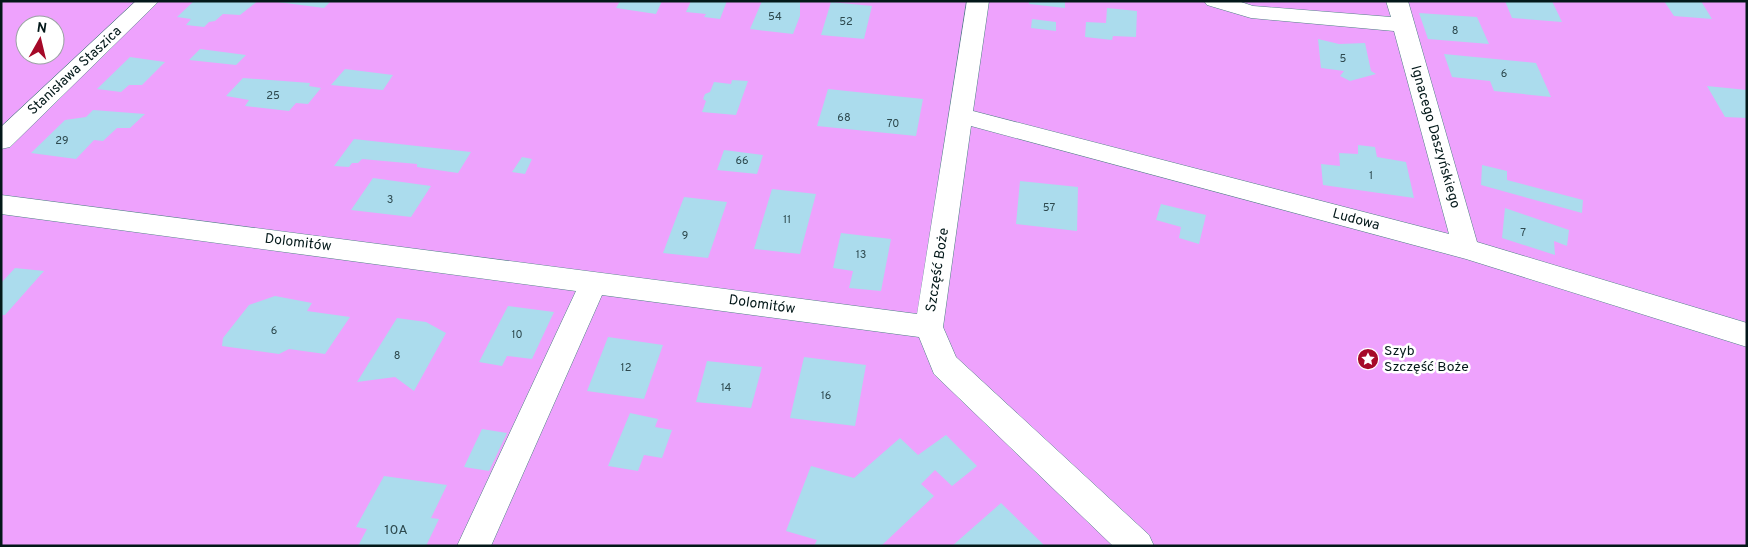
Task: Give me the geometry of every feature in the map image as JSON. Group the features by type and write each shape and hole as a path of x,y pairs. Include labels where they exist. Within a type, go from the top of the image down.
{"street":[{"name":"Stanisława Staszica","path":"1,141 149,1"},
{"name":"Szczęść Boże","path":"978,1 929,327 944,365 1137,546"},
{"path":"1214,1 1251,12 1404,25"},
{"name":"Ignacego Daszyńskiego","path":"1397,1 1466,249"},
{"name":"Ludowa","path":"962,116 1466,249 1747,335"},
{"name":"Dolomitów","path":"1,204 929,327"},
{"path":"474,546 594,282"}],"shaded area":[{"path":"1,1 1747,1 1747,546 1,546"}],"building":[{"path":"194,1 258,1 240,15 223,14 204,27 186,25 191,19 177,17"},
{"path":"270,1 331,1 324,8"},
{"path":"620,1 662,1 656,14 616,8"},
{"path":"691,1 727,1 720,19 704,17 706,14 686,12"},
{"path":"762,1 800,1 800,16 793,34 750,29"},
{"path":"1029,1 1065,1 1065,8 1029,4"},
{"path":"1505,1 1552,1 1562,22 1512,18"},
{"path":"1664,1 1701,1 1712,19 1674,16"},
{"path":"831,2 872,6 864,39 821,35"},
{"path":"1107,8 1137,11 1136,37 1113,36 1112,40 1085,37 1086,22 1106,23"},
{"path":"1419,13 1477,17 1489,44 1428,39"},
{"path":"1032,19 1056,22 1056,31 1031,28"},
{"path":"1318,39 1339,44 1365,43 1371,71 1376,74 1350,81 1340,76 1344,71 1321,68"},
{"path":"200,49 246,55 236,65 189,60"},
{"path":"1444,54 1536,63 1551,97 1494,91 1490,81 1452,77"},
{"path":"130,57 165,62 142,85 129,85 121,92 97,89"},
{"path":"345,69 393,75 383,90 331,85"},
{"path":"243,78 310,83 309,86 321,88 308,104 296,103 289,111 245,106 249,100 226,96"},
{"path":"732,80 748,81 736,115 702,112 706,101 703,99 705,94 710,92 714,82 731,84"},
{"path":"1707,86 1747,90 1747,118 1725,117"},
{"path":"828,89 923,99 916,136 817,126"},
{"path":"93,110 145,114 130,128 117,128 103,141 94,140 76,159 31,153 65,120 86,117"},
{"path":"354,139 471,152 458,173 417,167 417,164 362,159 358,163 352,163 349,167 334,166"},
{"path":"1358,145 1375,147 1377,157 1406,162 1414,198 1323,185 1321,164 1340,166 1339,153 1358,154"},
{"path":"724,150 763,155 757,174 717,170"},
{"path":"522,157 532,159 525,174 512,172"},
{"path":"1482,165 1507,171 1507,180 1583,200 1582,213 1481,185"},
{"path":"373,178 431,186 411,217 351,210"},
{"path":"1020,181 1078,187 1077,231 1016,224"},
{"path":"772,189 816,194 800,254 754,249"},
{"path":"684,197 727,202 708,258 663,253"},
{"path":"1161,204 1206,215 1199,244 1179,238 1181,227 1156,220"},
{"path":"1505,208 1569,230 1567,246 1554,241 1555,255 1502,238"},
{"path":"841,233 891,239 881,291 849,288 853,271 833,268"},
{"path":"15,268 44,271 5,315 1,315 1,283"},
{"path":"275,296 312,303 307,311 350,317 325,354 289,349 279,354 222,346 223,338 249,305"},
{"path":"508,306 554,312 532,359 507,356 502,366 479,362"},
{"path":"397,318 426,322 446,333 414,391 395,377 357,382"},
{"path":"608,337 663,345 644,399 587,391"},
{"path":"804,357 866,365 855,426 790,418"},
{"path":"707,361 762,367 751,408 696,402"},
{"path":"630,413 658,419 655,427 672,430 662,458 644,455 638,471 608,466"},
{"path":"482,429 507,433 489,471 464,467"},
{"path":"946,435 977,466 952,486 935,470 921,484 934,496 881,546 814,546 817,540 786,531 811,466 854,478 900,438 918,455"},
{"path":"384,476 447,485 431,518 439,519 426,546 358,546 367,529 356,527"},
{"path":"1001,503 1045,546 952,546"}],"place":[{"name":"Szyb Szczęść Boże","path":"1368,359"}]}
